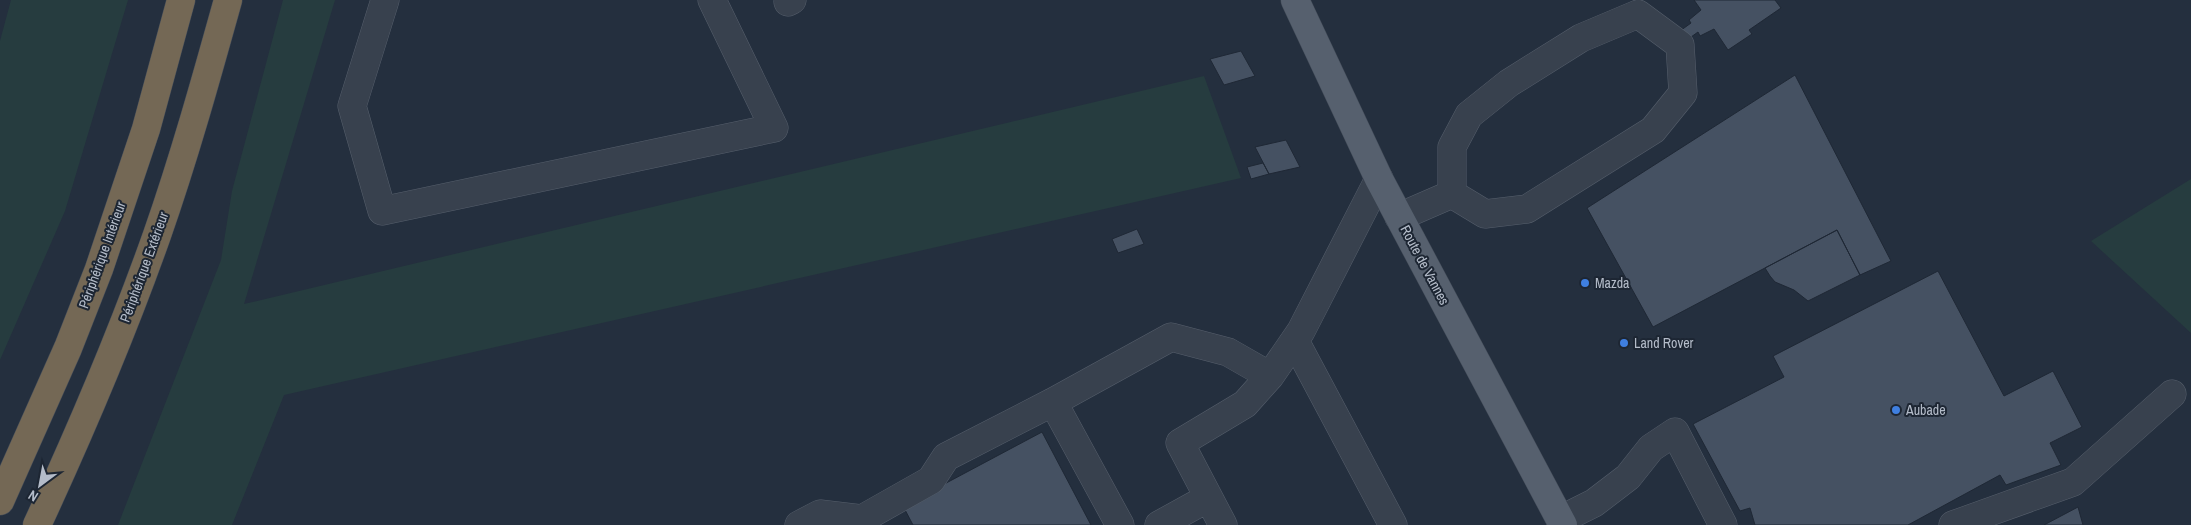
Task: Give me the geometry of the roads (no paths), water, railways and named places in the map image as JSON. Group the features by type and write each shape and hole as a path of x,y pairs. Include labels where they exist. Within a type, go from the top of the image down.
{"highway":[{"name":"Périphérique Extérieur","path":"37,525 107,369 151,251 186,143 228,0"},
{"name":"Périphérique Intérieur","path":"0,501 68,348 99,269 146,129 176,6"}],"main road":[{"name":"Route de Vannes","path":"1294,0 1379,179 1562,522"}],"lane":[{"path":"385,0 352,106 382,211 774,128 712,0"},
{"path":"1638,14 1680,45 1682,93 1653,130 1527,209 1485,214 1452,194 1452,147 1469,114 1509,83 1581,38 1638,14"},
{"path":"1223,525 1180,443 1245,404 1270,376 1295,340 1379,179"},
{"path":"1399,217 1452,194"},
{"path":"799,525 820,514 862,519 931,480 946,457 1053,402 1171,337 1228,352 1270,376"},
{"path":"1295,340 1393,525"},
{"path":"1953,525 2073,482 2172,394"},
{"path":"1053,402 1120,525"},
{"path":"1562,522 1594,503 1628,477 1651,448 1675,432 1723,525"},
{"path":"1159,525 1208,498"}],"place":[{"name":"Mazda","path":"1585,283"},
{"name":"Land Rover","path":"1624,343"},
{"name":"Aubade","path":"1896,410"}]}
